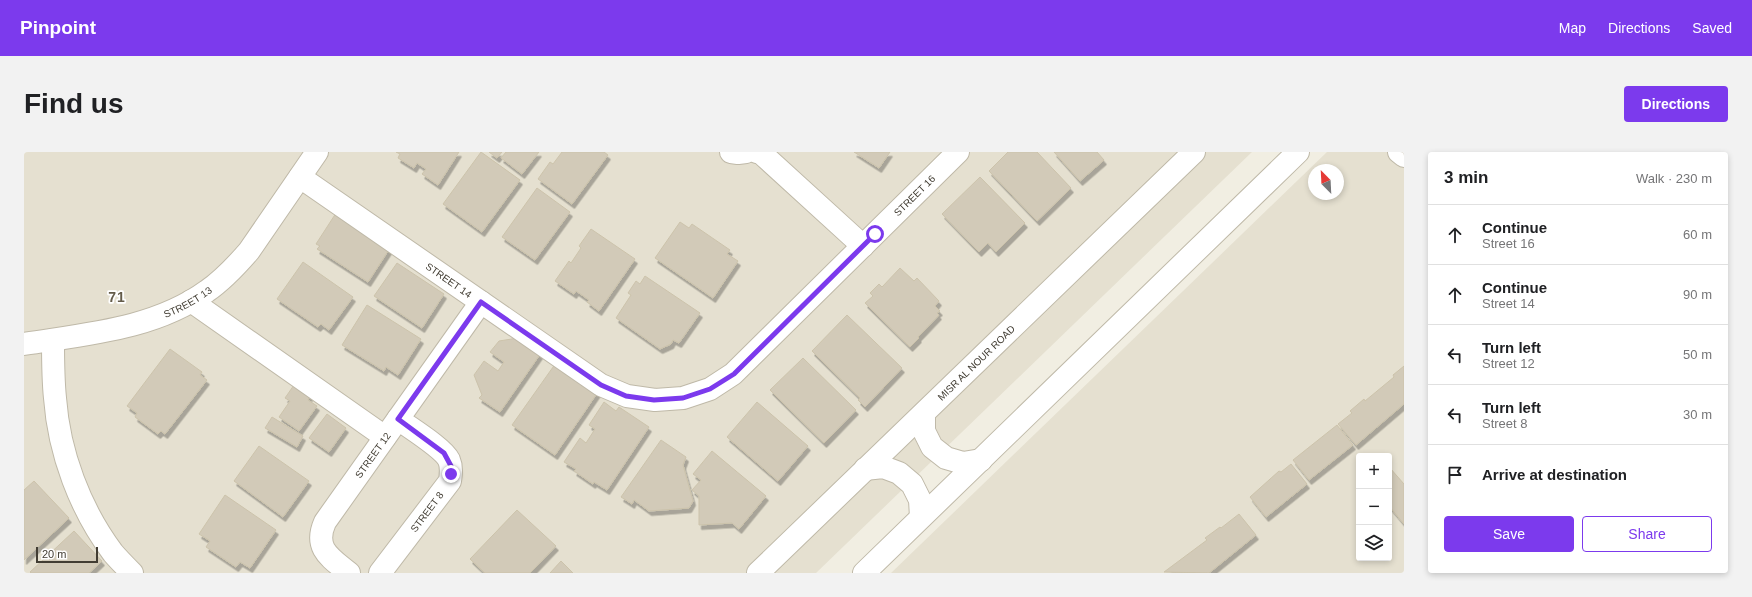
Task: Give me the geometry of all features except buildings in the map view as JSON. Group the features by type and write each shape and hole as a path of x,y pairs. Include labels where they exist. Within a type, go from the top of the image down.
{"street":[{"name":"STREET 13","path":"39,342 102,331 151,319 172,311 207,291 236,266 249,251 317,152"},
{"path":"731,152 746,152"},
{"path":"757,152 761,153 863,246"},
{"name":"STREET 16","path":"734,374 958,152"},
{"name":"MISR AL NOUR ROAD","path":"758,573 1194,152"},
{"path":"864,573 1298,152"},
{"path":"1400,152 1404,156"},
{"name":"STREET 14","path":"300,176 601,385 626,396 654,400 683,398 710,389 734,374"},
{"path":"191,301 385,437"},
{"name":"STREET 12","path":"349,573 327,555 322,547 321,530 325,522 481,302"},
{"path":"24,358 39,342"},
{"path":"39,342 55,398 60,432 68,464 80,496 96,526 114,554 132,573"},
{"path":"924,414 924,431 932,447 946,458 963,463 981,460"},
{"name":"STREET 8","path":"380,573 450,481 451,474 451,466 444,453 398,419"},
{"path":"865,469 883,468 899,473 912,484 920,500 921,517"}],"shaded area":[{"path":"24,152 1252,152 816,573 24,573"},
{"path":"1327,152 1404,152 1404,573 891,573 1308,170 1308,200 1344,200 1344,164 1315,164"}],"district":[{"name":"71","path":"117,297"}],"route":[{"path":"451,474 449,459 444,453 398,419 481,302 601,385 626,396 654,400 683,398 710,389 734,374 875,234"}]}
